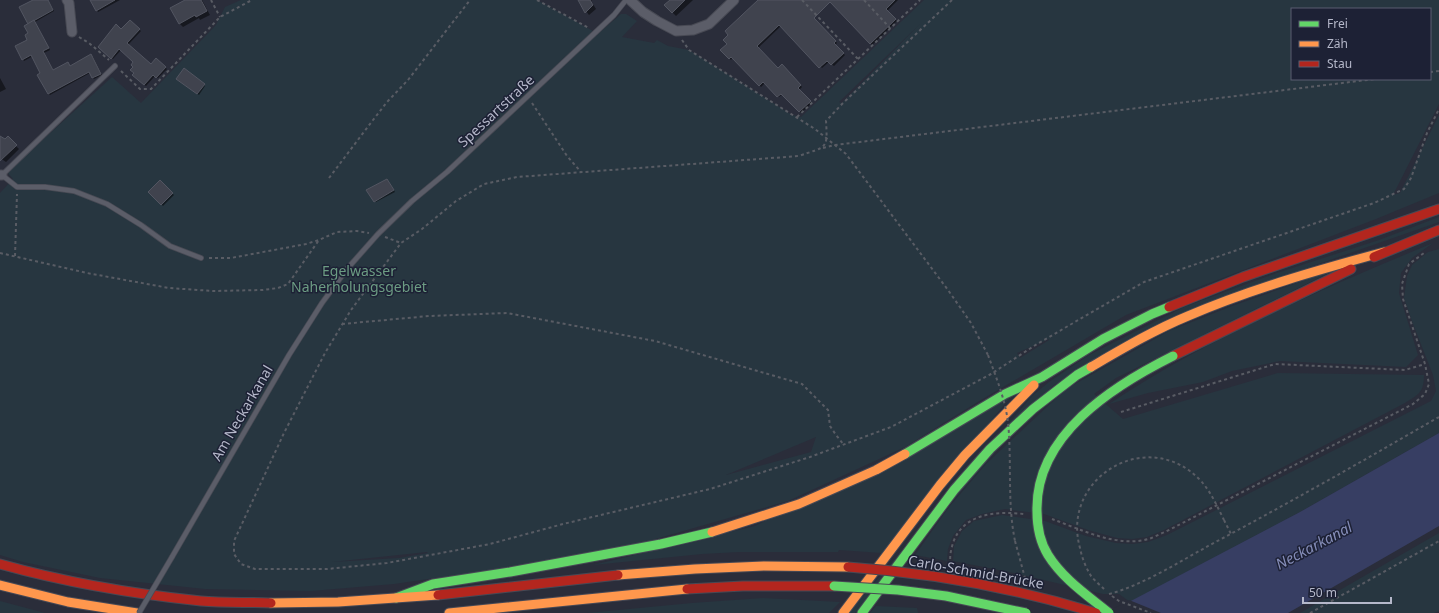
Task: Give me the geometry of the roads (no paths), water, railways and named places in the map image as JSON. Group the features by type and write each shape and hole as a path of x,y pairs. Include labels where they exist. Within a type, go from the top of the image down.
{"highway":[{"path":"396,598 433,584 510,572 661,544 718,530 760,517 826,492 876,470 923,444 1005,394 1042,377 1103,340 1152,314 1243,277 1439,209"},
{"path":"1109,613 1064,576 1047,554 1038,532 1036,506 1039,484 1048,461 1063,438 1081,417 1103,397 1126,381 1173,356 1384,252 1439,230"},
{"path":"862,613 954,490 990,449 1033,409 1077,375 1124,347 1186,317 1225,301 1328,267 1384,252"},
{"path":"843,613 964,455 1042,377"},
{"name":"Carlo-Schmid-Brücke","path":"0,564 40,575 84,584 202,601 286,603 338,602 396,598 695,569 764,566 848,566 929,575 968,582 1022,593 1096,613"},
{"path":"0,585 46,597 118,611 138,613"},
{"name":"Carlo-Schmid-Brücke","path":"449,613 695,588 743,586 834,586 898,590 946,596 1026,613"},
{"path":"563,609 584,599"}],"street":[{"path":"67,0 69,3 72,32"},
{"path":"630,0 643,12 676,31 693,30 709,24 734,0"}],"lane":[{"name":"Spessartstraße","path":"378,234 412,201 447,172 596,32 614,15 626,0"},
{"path":"115,66 1,175 17,187 45,187 74,191 106,204 170,246 201,258"},
{"name":"Am Neckarkanal","path":"138,613 293,348 322,303 347,269 378,234"}],"water":[{"name":"Neckarkanal","path":"1439,433 1439,526 1288,613 1108,613 1300,512"}],"park label":[{"name":"Egelwasser Naherholungsgebiet","path":"359,280"}]}
